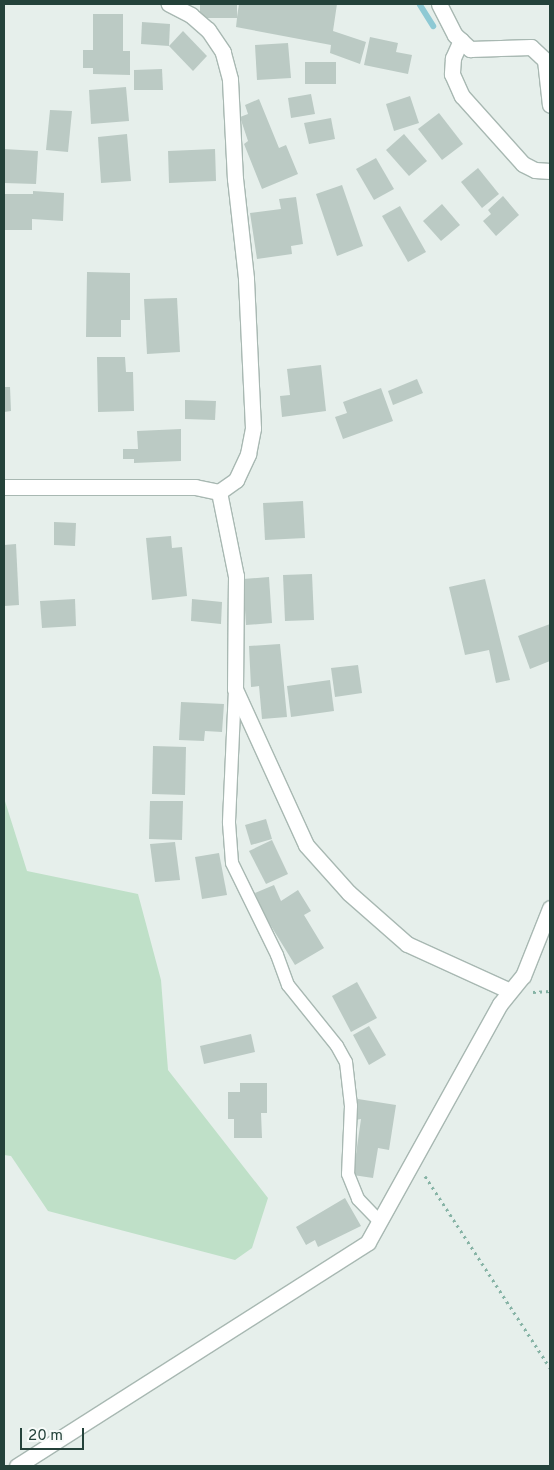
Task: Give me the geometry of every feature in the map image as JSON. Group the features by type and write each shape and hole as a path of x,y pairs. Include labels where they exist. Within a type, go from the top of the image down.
{"street":[{"path":"4,487 195,487 219,492 236,480 248,454 253,428 246,278 235,179 230,78 223,52 208,30 191,15 169,4"},
{"path":"439,4 461,40 470,49 531,47 545,60 550,105"},
{"path":"461,40 453,58 452,74 462,96 522,164 535,170 550,171"},
{"path":"219,492 236,576 235,690 306,845 350,893 407,944 510,991"},
{"path":"17,1466 368,1242 500,1004 522,976 550,908"}],"lane":[{"path":"235,690 229,824 232,863 277,955 288,985 337,1046 346,1062 351,1106 348,1174 358,1199 379,1221"}],"path":[{"path":"413,1158 550,1368"}],"green space":[{"path":"4,798 27,871 138,894 161,980 168,1070 268,1198 252,1248 235,1260 48,1211 11,1156 4,1155"}],"building":[{"path":"200,4 237,4 237,17 239,4 337,4 333,31 366,42 360,64 330,53 331,45 236,27 237,18 200,18"},
{"path":"93,14 123,14 123,51 130,51 130,75 93,74 93,68 83,68 83,50 93,50"},
{"path":"142,22 170,24 169,46 141,44"},
{"path":"183,31 207,56 193,71 169,46"},
{"path":"370,37 398,43 396,52 412,55 408,74 364,65"},
{"path":"288,43 291,78 257,80 255,45"},
{"path":"305,62 336,62 336,84 305,84"},
{"path":"162,69 163,90 134,90 134,70"},
{"path":"126,87 129,121 91,124 89,90"},
{"path":"311,94 315,114 291,118 288,98"},
{"path":"410,96 419,123 394,131 386,104"},
{"path":"259,99 279,148 286,145 298,174 262,189 244,144 248,141 240,117 248,114 245,105"},
{"path":"50,110 72,111 68,152 46,150"},
{"path":"439,113 463,144 442,160 418,129"},
{"path":"331,118 335,139 309,144 304,123"},
{"path":"127,134 131,181 101,183 98,137"},
{"path":"404,134 427,161 409,176 386,150"},
{"path":"4,149 38,151 36,184 4,183"},
{"path":"215,149 216,181 169,183 168,151"},
{"path":"376,158 394,189 374,200 356,169"},
{"path":"478,168 499,194 482,208 461,182"},
{"path":"342,185 363,246 337,256 316,194"},
{"path":"33,191 64,193 63,221 32,219 32,230 4,230 4,194 33,194"},
{"path":"503,196 519,215 496,236 483,221 491,214 488,210"},
{"path":"296,197 303,244 291,246 292,254 257,259 250,213 281,209 279,199"},
{"path":"442,204 460,225 441,241 423,221"},
{"path":"400,206 426,252 408,262 382,216"},
{"path":"87,272 130,273 130,320 121,320 121,337 86,337"},
{"path":"177,298 180,352 147,354 144,299"},
{"path":"97,357 125,357 126,372 133,372 134,411 98,412"},
{"path":"321,365 326,411 282,417 280,396 290,395 287,369"},
{"path":"417,379 423,393 393,405 388,391"},
{"path":"4,387 10,387 11,411 4,412"},
{"path":"381,388 393,421 343,439 335,417 347,413 343,402"},
{"path":"185,400 216,401 215,420 185,419"},
{"path":"181,429 181,461 134,463 134,459 123,459 123,449 138,449 137,431"},
{"path":"303,501 305,538 265,540 263,503"},
{"path":"54,522 76,523 75,546 54,545"},
{"path":"171,536 172,548 182,547 187,596 152,600 146,538"},
{"path":"16,544 19,605 4,606 4,545"},
{"path":"312,574 314,620 285,621 283,575"},
{"path":"269,577 272,623 246,625 243,579"},
{"path":"485,579 510,680 496,683 489,650 465,655 449,587"},
{"path":"75,599 76,626 42,628 40,601"},
{"path":"192,599 222,602 221,624 191,621"},
{"path":"550,624 550,661 530,669 518,636"},
{"path":"280,644 287,717 262,719 259,686 251,687 249,646"},
{"path":"358,665 362,693 335,697 331,668"},
{"path":"330,680 334,711 291,717 287,686"},
{"path":"181,702 224,704 222,732 205,731 204,741 179,740"},
{"path":"153,746 186,747 185,795 152,794"},
{"path":"150,801 183,801 182,840 149,839"},
{"path":"266,819 272,839 251,845 245,825"},
{"path":"272,840 288,874 266,884 249,851"},
{"path":"175,842 180,880 155,882 150,844"},
{"path":"219,853 227,895 202,899 195,857"},
{"path":"274,885 281,901 298,890 311,911 304,915 324,948 295,965 263,913 255,893"},
{"path":"357,982 377,1018 351,1032 332,996"},
{"path":"369,1026 386,1055 369,1065 353,1035"},
{"path":"251,1034 255,1052 204,1064 200,1046"},
{"path":"240,1083 267,1083 267,1113 261,1113 262,1138 234,1138 234,1119 228,1119 228,1092 240,1092"},
{"path":"358,1099 396,1105 389,1150 378,1148 373,1178 353,1175 361,1119 355,1120"},
{"path":"345,1198 361,1226 318,1247 315,1240 306,1245 296,1227"}],"waterway":[{"path":"420,5 433,26"}]}
